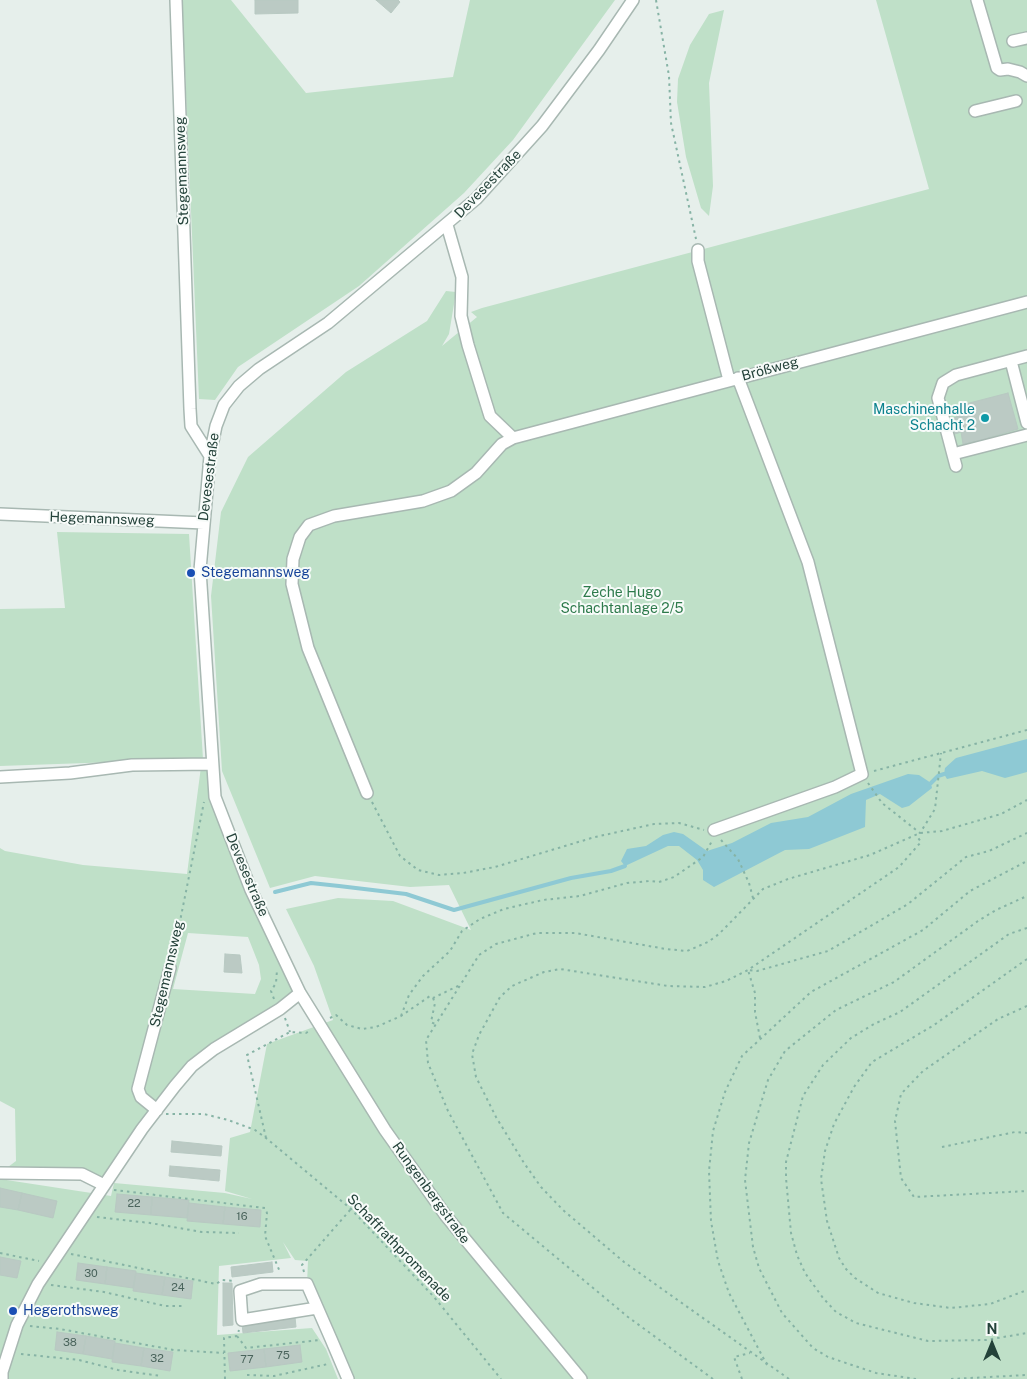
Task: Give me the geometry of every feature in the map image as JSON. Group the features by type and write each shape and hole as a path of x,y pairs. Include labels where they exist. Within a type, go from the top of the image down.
{"street":[{"name":"Stegemannsweg","path":"176,0 190,409 192,426 210,456"},
{"name":"Devesestraße","path":"300,993 252,890 216,797 212,764 200,570 210,456 216,426 221,412 239,386 259,369 328,323 476,199 542,126 599,50 633,0"},
{"path":"977,0 997,68 1000,70 1008,69 1027,64"},
{"path":"1013,41 1027,38"},
{"path":"1008,69 1027,76"},
{"path":"975,111 1016,101"},
{"path":"367,793 308,648 292,584 293,559 300,537 309,525 334,516 424,500 451,491 476,473 502,444 513,438 490,416 476,371 461,316 462,277 447,225"},
{"path":"698,250 698,261 733,379 808,562 862,774 835,788 716,831"},
{"name":"Brößweg","path":"513,438 1027,302"},
{"path":"1027,356 956,375 943,383 938,398 954,460 1027,435"},
{"path":"1011,361 1027,423"},
{"name":"Hegemannsweg","path":"0,514 204,523"},
{"path":"0,777 70,773 132,765 212,764"},
{"name":"Stegemannsweg","path":"157,1110 140,1097 138,1089 170,968"},
{"path":"1,1374 17,1325 38,1284 157,1110 192,1066 232,1036 280,1009 300,993"},
{"name":"Rungenbergstraße","path":"300,993 385,1130 446,1216 581,1379"},
{"path":"0,1173 82,1174 103,1187"},
{"path":"317,1308 242,1320 240,1291 261,1284 307,1284 348,1379"}],"path":[{"path":"656,0 669,76 671,123 698,250"},
{"path":"920,833 882,803 862,774 1027,730"},
{"path":"920,833 934,809 940,753"},
{"path":"367,793 400,856 418,870 439,875 463,873 654,824 680,823 700,830 716,831 738,859 749,882 752,898"},
{"name":"Stegemannsweg","path":"170,968 205,800"},
{"path":"713,1379 628,1318 503,1213 448,1111 428,1063 426,1040 472,966 487,948 505,940 537,933 575,933 687,951 719,934 752,898 763,889 788,879 870,855 920,833 942,831 1001,814 1027,800"},
{"path":"402,1016 409,995 423,976 450,951 462,931 480,919 504,909 543,900 580,896 627,883 659,882 674,878 703,857 716,831"},
{"path":"748,970 757,971 828,951 908,904 966,857 989,850 1027,833"},
{"path":"789,1379 767,1366 624,1262 563,1210 541,1188 496,1117 476,1077 472,1054 479,1035 500,996 512,986 544,972 560,969 668,986 704,987 726,981 748,970 899,867 921,842 916,835"},
{"path":"767,1366 735,1308 718,1261 711,1221 708,1171 713,1132 725,1092 742,1056 811,992 923,930 970,891 1027,861"},
{"path":"916,1379 868,1371 828,1357 812,1348 782,1313 762,1274 753,1247 745,1180 749,1143 768,1080 785,1051 836,1010 894,982 990,914 1027,896"},
{"path":"1027,928 1009,934 942,984 900,1012 851,1038 823,1065 803,1096 786,1162 792,1232 797,1255 805,1273 836,1312 856,1323 928,1340 986,1340 1027,1333"},
{"path":"1027,958 934,1025 872,1062 854,1087 834,1124 825,1151 821,1180 827,1221 839,1258 855,1278 878,1293 914,1303 951,1308 990,1304 1027,1290"},
{"path":"748,970 754,993 755,1012 760,1038"},
{"path":"336,1015 347,1025 362,1029 376,1027 402,1016 430,996 433,998 461,985"},
{"path":"433,998 435,1003 431,1022 436,1024"},
{"path":"1027,1006 998,1019 923,1071 901,1094 895,1121 901,1178 914,1197 1027,1191"},
{"path":"266,1138 248,1055 290,1032 306,1033 312,1030"},
{"name":"Schaffrathpromenade","path":"157,1110 170,1116 204,1114 228,1120 255,1130 266,1138 351,1209 434,1297 501,1379"},
{"path":"942,1147 1015,1132 1027,1133"},
{"path":"103,1187 265,1208 267,1213 265,1236 286,1284"},
{"path":"307,1284 302,1265 351,1209"},
{"path":"85,1216 150,1223 202,1232 239,1233"},
{"path":"59,1252 216,1284 222,1280 236,1281 240,1291"},
{"path":"0,1253 51,1264"},
{"path":"38,1284 104,1292 165,1306 184,1306"},
{"path":"237,1336 242,1320"},
{"path":"17,1325 60,1329 174,1350 224,1353"},
{"path":"237,1336 246,1348 331,1339"},
{"path":"225,1379 224,1338 237,1336"},
{"path":"9,1350 26,1356 44,1355 66,1360 79,1360 118,1370 162,1376"},
{"path":"742,1379 734,1357 750,1353"},
{"path":"247,1375 250,1377 274,1376 340,1361"},
{"path":"951,1379 1027,1375"}],"green space":[{"path":"182,0 231,0 306,93 453,77 470,0 615,0 513,140 464,193 359,286 238,367 215,400 199,399"},
{"name":"Zeche Hugo Schachtanlage 2/5","path":"876,0 1027,0 1027,1379 348,1379 307,1284 308,1261 295,1260 283,1242 291,1258 219,1266 217,1335 312,1328 326,1349 338,1379 0,1379 0,1179 111,1196 114,1183 225,1193 252,1199 225,1191 230,1138 250,1132 267,1044 333,1020 314,966 286,909 338,898 393,901 471,930 449,885 410,887 315,876 270,888 222,771 211,596 221,512 248,457 346,372 427,321 446,291 456,292 449,334 442,346 477,317 471,312 482,308 929,189"},
{"path":"724,10 709,83 713,186 709,216 701,208 686,157 677,102 678,79 690,45 709,14"},
{"path":"57,532 189,534 203,759 208,764 227,829 300,993 192,1066 104,1185 82,1174 0,1173 16,1161 15,1109 0,1101 0,848 5,851 83,865 187,874 202,759 0,766 0,609 65,608","holes":["188,933 248,937 259,965 261,979 255,994 173,989"]}],"water":[{"path":"1027,739 1027,772 1005,778 982,771 947,779 944,774 945,768 956,758"},
{"path":"908,774 919,775 931,783 932,788 909,806 902,808 880,794 866,800 865,827 809,849 785,850 714,887 703,880 703,870 697,860 679,846 668,846 625,866 621,861 627,849 646,846 663,835 674,832 683,834 707,851 732,843 771,823 808,817 851,794"}],"building":[{"path":"255,0 298,0 298,13 255,14"},
{"path":"376,0 398,0 400,2 391,13"},
{"name":"Maschinenhalle Schacht 2","path":"1008,393 1018,429 987,438 988,441 976,444 975,441 963,444 961,432 955,434 951,419 957,417 954,407"},
{"path":"225,954 240,955 242,973 224,972"},
{"path":"172,1141 222,1146 221,1156 171,1152"},
{"path":"170,1166 220,1170 219,1181 169,1176"},
{"path":"0,1188 22,1193 18,1210 0,1207"},
{"path":"22,1193 57,1201 53,1218 18,1210"},
{"path":"117,1194 152,1197 151,1215 115,1212"},
{"path":"152,1197 189,1200 187,1218 151,1215"},
{"path":"189,1203 225,1207 223,1224 187,1221"},
{"path":"225,1207 261,1210 260,1227 223,1224"},
{"path":"0,1257 21,1261 17,1278 0,1275"},
{"path":"272,1262 273,1272 232,1277 231,1267"},
{"path":"78,1263 107,1267 105,1284 76,1280"},
{"path":"107,1267 136,1271 133,1288 105,1284"},
{"path":"136,1273 165,1277 162,1295 133,1291"},
{"path":"165,1277 193,1281 191,1299 162,1295"},
{"path":"223,1283 232,1283 233,1325 223,1326"},
{"path":"295,1317 296,1327 243,1333 242,1324"},
{"path":"57,1332 86,1336 83,1354 55,1350"},
{"path":"86,1336 115,1341 112,1359 83,1354"},
{"path":"115,1343 144,1348 141,1366 112,1362"},
{"path":"300,1345 302,1362 266,1367 264,1349"},
{"path":"144,1348 173,1352 170,1371 141,1366"},
{"path":"264,1349 266,1367 230,1371 228,1353"}],"waterway":[{"path":"931,783 938,776 944,774"},
{"path":"275,892 311,883 406,894 454,910 571,878 611,871 625,866"}],"place":[{"name":"Maschinenhalle Schacht 2","path":"985,418"},
{"name":"Stegemannsweg","path":"191,573"},
{"name":"Hegerothsweg","path":"13,1311"}]}
